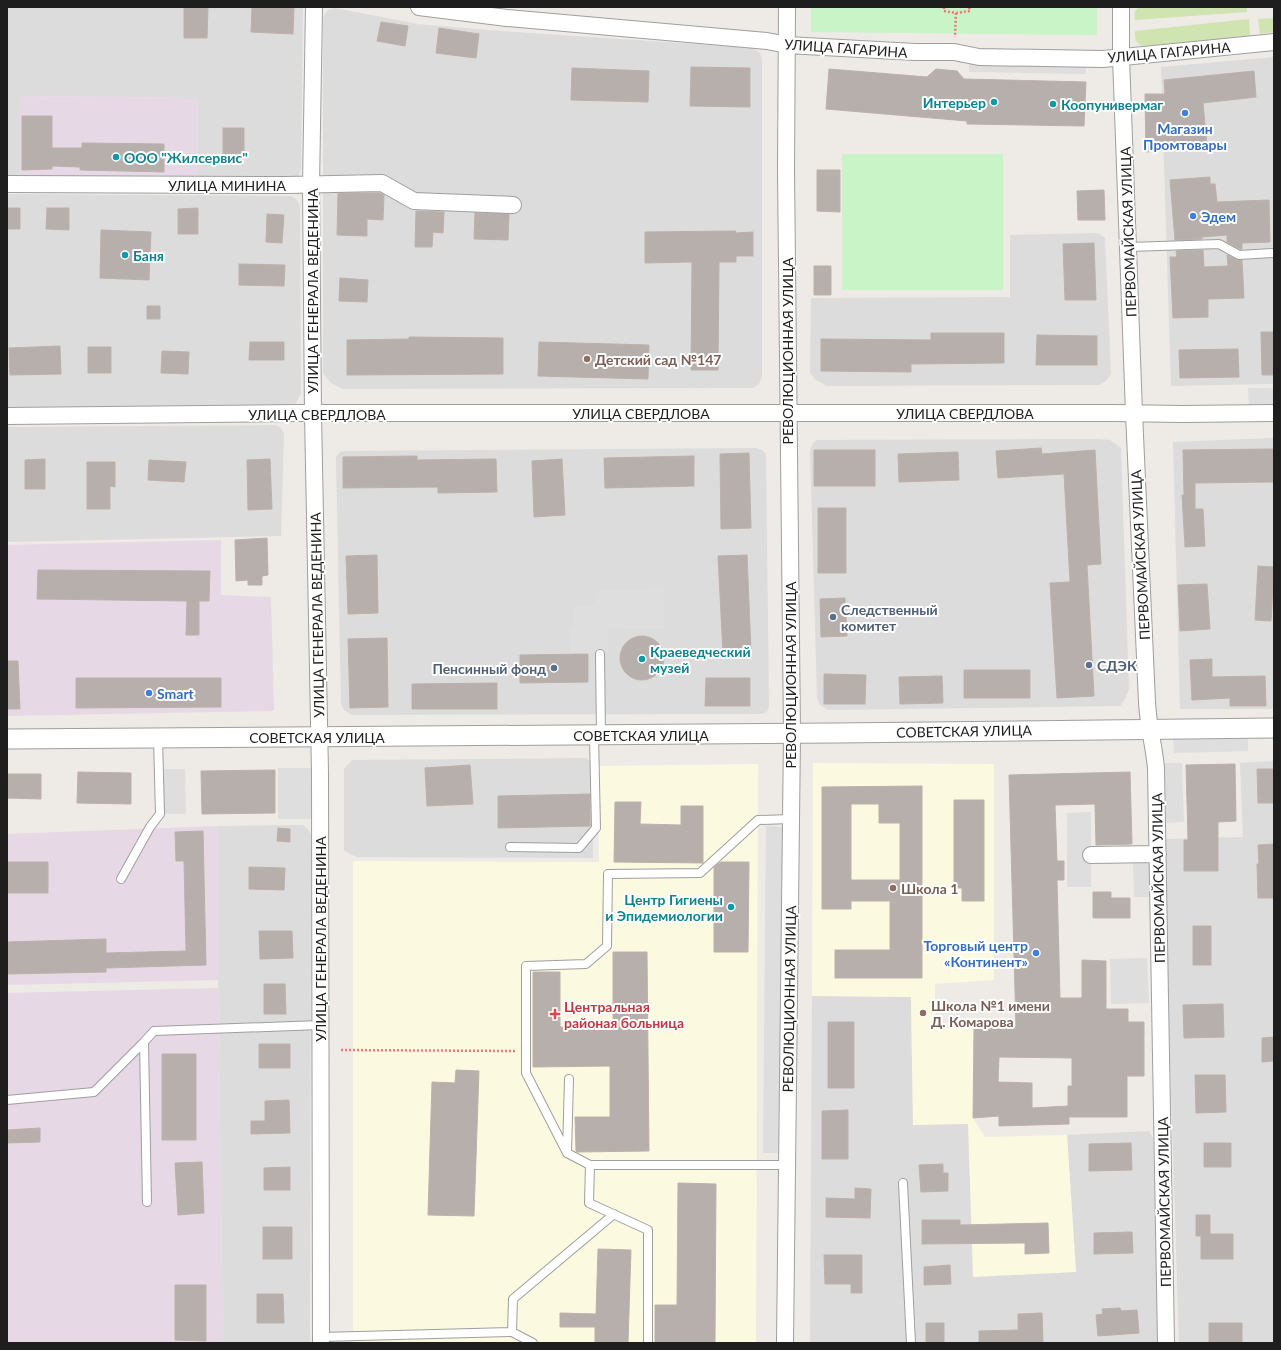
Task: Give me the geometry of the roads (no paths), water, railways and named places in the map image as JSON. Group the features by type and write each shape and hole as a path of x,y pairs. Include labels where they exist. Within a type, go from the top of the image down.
{"street":[{"name":"УЛИЦА ГЕНЕРАЛА ВЕДЕНИНА","path":"314,7 311,185 313,414 320,737 321,1340"},
{"name":"УЛИЦА ГАГАРИНА","path":"419,7 507,18 767,41 787,45 915,52 954,52 979,57 1103,59 1274,42"},
{"name":"РЕВОЛЮЦИОННАЯ УЛИЦА","path":"785,1343 792,734 786,171 788,7"},
{"name":"ПЕРВОМАЙСКАЯ УЛИЦА","path":"1121,7 1121,58 1146,694 1149,729 1155,753 1156,768 1166,1343"},
{"name":"УЛИЦА МИНИНА","path":"7,184 382,184 414,201 513,205"},
{"name":"УЛИЦА СВЕРДЛОВА","path":"7,416 313,414 1274,413"},
{"name":"СОВЕТСКАЯ УЛИЦА","path":"7,739 792,734 1274,728"},
{"path":"1091,855 1158,854"}],"lane":[{"path":"1129,247 1219,244 1239,255 1274,253"},
{"path":"510,847 579,848 596,828 600,654"},
{"path":"121,879 150,828 160,814 158,738"},
{"path":"787,1165 590,1165 567,1153 526,1073 526,966 586,964 607,946 608,874 700,873 758,820 791,819"},
{"path":"7,1100 94,1092 154,1031 320,1025"},
{"path":"144,1042 147,1202"},
{"path":"567,1153 569,1079"},
{"path":"590,1165 589,1203 648,1230 648,1343"},
{"path":"903,1183 911,1343"},
{"path":"512,1332 513,1299 614,1214"},
{"path":"321,1340 512,1332 533,1343"}],"place":[{"name":"Интерьер","path":"994,102"},
{"name":"Коопунивермаг","path":"1053,104"},
{"name":"Магазин Промтовары","path":"1185,113"},
{"name":"ООО \"Жилсервис\"","path":"116,157"},
{"name":"Эдем","path":"1193,216"},
{"name":"Баня","path":"125,255"},
{"name":"Детский сад №147","path":"587,359"},
{"name":"Следственный комитет","path":"833,617"},
{"name":"Краеведческий музей","path":"642,659"},
{"name":"СДЭК","path":"1089,665"},
{"name":"Пенсинный фонд","path":"554,668"},
{"name":"Smart","path":"149,693"},
{"name":"Школа 1","path":"893,888"},
{"name":"Центр Гигиены и Эпидемиологии","path":"731,907"},
{"name":"Торговый центр «Континент»","path":"1036,953"},
{"name":"Школа №1 имени Д. Комарова","path":"923,1013"},
{"name":"Центральная районая больница","path":"555,1014"}]}
